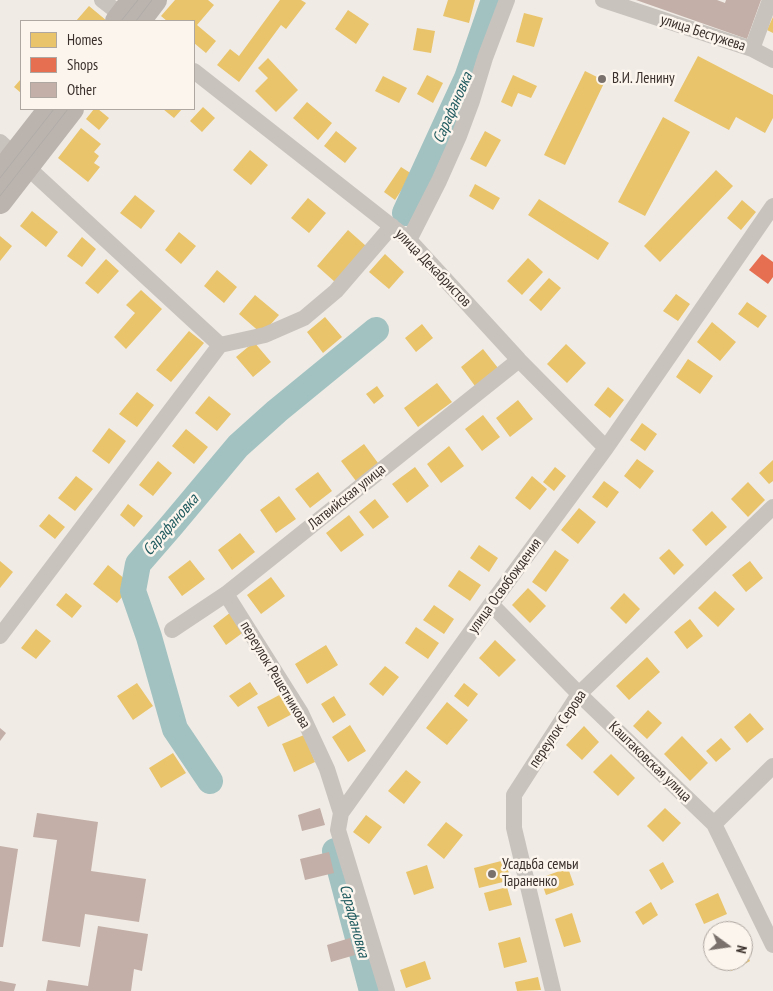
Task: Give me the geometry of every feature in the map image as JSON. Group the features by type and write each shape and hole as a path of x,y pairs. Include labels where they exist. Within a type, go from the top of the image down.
{"street":[{"path":"102,0 128,16 155,0"},
{"path":"409,240 459,136 507,0"},
{"name":"улица Бестужева","path":"604,0 752,49 773,60"},
{"path":"752,49 770,0"},
{"name":"улица Декабристов","path":"195,72 409,240 519,360 606,448"},
{"path":"0,202 10,159 49,110"},
{"path":"10,159 71,110"},
{"path":"10,159 220,345"},
{"name":"улица Освобождения","path":"342,813 491,604 606,448 773,206"},
{"path":"0,636 220,345 265,335 304,318 336,291 392,226"},
{"name":"Латвийская улица","path":"172,630 226,594 519,360"},
{"name":"переулок Серова","path":"553,991 514,828 514,795 579,694 773,507"},
{"name":"переулок Решетникова","path":"226,594 301,713 327,769 342,813"},
{"name":"Каштаковская улица","path":"491,604 579,694 714,824 773,945"},
{"path":"714,824 773,766"},
{"path":"342,813 338,830 387,991"}],"building: Homes":[{"path":"175,0 208,0 214,5 197,25 216,41 206,53 195,44 195,20 166,20 161,16"},
{"path":"280,0 301,0 306,3 286,29 281,25 239,82 217,65 230,49 239,56"},
{"path":"448,0 475,0 469,23 443,16"},
{"path":"89,6 106,20 77,20"},
{"path":"348,10 369,24 356,44 335,29"},
{"path":"524,13 543,18 534,47 516,42"},
{"path":"773,17 773,33 767,30"},
{"path":"417,28 435,31 431,53 413,50"},
{"path":"698,56 773,95 773,118 765,133 736,117 729,130 674,101"},
{"path":"268,58 298,90 276,112 255,91 268,78 258,68"},
{"path":"585,71 605,81 565,165 544,155"},
{"path":"427,75 443,83 433,103 417,94"},
{"path":"513,75 537,86 531,98 518,93 512,107 501,102"},
{"path":"383,76 407,88 399,103 375,91"},
{"path":"20,80 20,92 14,87"},
{"path":"307,102 332,123 318,140 293,118"},
{"path":"203,107 215,118 202,132 190,121"},
{"path":"93,110 99,110 109,118 99,130 86,119"},
{"path":"164,110 181,110 174,118"},
{"path":"663,117 690,132 645,216 618,202"},
{"path":"81,128 101,144 94,152 99,156 94,163 100,167 88,182 58,158"},
{"path":"336,131 357,148 345,163 324,146"},
{"path":"485,131 501,140 486,167 470,159"},
{"path":"250,150 268,165 251,185 233,170"},
{"path":"401,167 412,174 395,200 384,192"},
{"path":"716,170 733,186 660,262 644,246"},
{"path":"475,184 500,198 493,210 469,196"},
{"path":"135,195 155,211 141,229 120,213"},
{"path":"308,198 326,213 309,233 291,218"},
{"path":"539,199 609,243 598,260 528,215"},
{"path":"742,200 756,212 741,230 727,218"},
{"path":"32,211 58,232 46,247 20,226"},
{"path":"348,230 366,246 335,282 317,266"},
{"path":"179,232 196,246 181,264 165,250"},
{"path":"0,236 12,246 0,261"},
{"path":"82,237 96,249 82,267 67,256"},
{"path":"385,254 404,272 389,289 369,272"},
{"path":"528,258 543,272 522,295 507,281"},
{"path":"106,259 119,271 98,294 85,283"},
{"path":"217,270 237,287 224,303 204,286"},
{"path":"549,278 561,288 541,311 529,300"},
{"path":"141,290 162,309 126,349 114,337 135,313 126,305"},
{"path":"676,294 690,304 678,321 663,311"},
{"path":"255,295 279,315 262,334 239,314"},
{"path":"747,302 767,316 758,328 738,314"},
{"path":"325,317 342,337 323,353 307,332"},
{"path":"712,322 736,342 720,361 697,342"},
{"path":"422,324 433,338 416,352 405,338"},
{"path":"189,331 204,343 171,382 156,370"},
{"path":"254,342 271,362 253,377 236,357"},
{"path":"566,344 586,363 567,383 547,364"},
{"path":"483,349 498,368 475,386 461,367"},
{"path":"688,359 713,376 700,394 676,377"},
{"path":"437,383 452,402 418,427 404,408"},
{"path":"377,386 384,396 374,404 366,394"},
{"path":"608,387 624,400 610,418 594,405"},
{"path":"137,392 154,405 137,427 119,414"},
{"path":"209,396 231,414 217,431 195,413"},
{"path":"518,400 533,419 510,437 496,418"},
{"path":"483,415 500,437 482,451 465,429"},
{"path":"642,423 657,434 645,451 630,440"},
{"path":"109,428 126,441 109,464 92,451"},
{"path":"186,429 208,447 194,464 172,446"},
{"path":"364,444 378,463 356,481 341,461"},
{"path":"449,446 464,466 441,483 427,464"},
{"path":"637,459 654,471 640,489 624,476"},
{"path":"773,460 773,481 769,484 759,473"},
{"path":"158,461 172,473 153,496 139,485"},
{"path":"415,467 429,486 407,503 392,484"},
{"path":"555,467 566,476 554,491 543,482"},
{"path":"318,472 332,491 310,508 295,489"},
{"path":"76,476 93,489 75,511 58,498"},
{"path":"532,476 547,489 530,510 515,498"},
{"path":"604,481 619,492 607,508 592,497"},
{"path":"748,482 765,500 748,517 731,499"},
{"path":"279,496 296,519 276,533 260,510"},
{"path":"375,499 389,517 373,529 359,512"},
{"path":"128,504 143,516 134,527 120,515"},
{"path":"579,508 596,522 578,544 561,530"},
{"path":"712,511 727,527 706,546 692,530"},
{"path":"49,514 65,527 55,539 39,526"},
{"path":"349,515 364,535 341,552 326,533"},
{"path":"240,533 255,552 232,570 218,550"},
{"path":"479,545 498,558 489,572 470,558"},
{"path":"669,549 684,565 674,575 659,558"},
{"path":"555,550 569,560 546,592 532,582"},
{"path":"190,560 205,579 182,596 168,577"},
{"path":"0,561 13,572 0,588"},
{"path":"750,561 763,578 746,592 732,575"},
{"path":"108,565 132,585 117,603 93,584"},
{"path":"459,570 481,585 470,601 448,586"},
{"path":"271,577 285,596 261,614 247,595"},
{"path":"528,588 546,606 530,623 512,605"},
{"path":"715,591 735,609 718,627 698,608"},
{"path":"66,593 82,606 72,618 56,605"},
{"path":"624,593 640,609 626,624 610,608"},
{"path":"434,605 454,619 444,634 423,620"},
{"path":"231,612 245,631 226,645 213,626"},
{"path":"690,619 703,636 687,649 674,632"},
{"path":"416,627 439,643 428,659 405,643"},
{"path":"36,629 51,641 36,659 21,648"},
{"path":"495,640 516,660 499,677 479,658"},
{"path":"326,645 338,665 307,684 295,664"},
{"path":"647,657 660,672 629,700 616,686"},
{"path":"385,666 399,677 383,696 369,684"},
{"path":"250,682 258,694 238,707 229,696"},
{"path":"137,683 153,706 133,720 117,696"},
{"path":"464,683 478,694 468,707 454,696"},
{"path":"283,693 294,713 268,727 257,707"},
{"path":"334,696 346,715 333,723 321,704"},
{"path":"447,702 468,720 447,745 426,728"},
{"path":"648,710 662,723 647,739 633,726"},
{"path":"750,713 764,729 747,743 734,727"},
{"path":"350,725 366,751 348,762 332,737"},
{"path":"584,726 599,742 582,760 566,745"},
{"path":"304,735 315,762 294,772 282,744"},
{"path":"682,736 708,763 690,781 664,754"},
{"path":"721,738 731,749 716,762 706,751"},
{"path":"173,753 186,773 161,788 149,768"},
{"path":"611,754 635,778 618,796 593,772"},
{"path":"406,770 421,782 404,804 388,791"},
{"path":"665,808 681,823 663,842 647,826"},
{"path":"366,815 382,827 369,844 353,832"},
{"path":"446,822 463,835 444,859 427,845"},
{"name":"Усадьба семьи Тараненко","path":"505,860 511,880 479,888 474,868"},
{"path":"663,862 674,882 661,890 649,870"},
{"path":"427,865 434,888 414,895 406,872"},
{"path":"568,868 574,885 546,895 540,878"},
{"path":"507,887 512,905 489,911 484,893"},
{"path":"718,893 727,914 711,921 703,922 695,904"},
{"path":"651,902 658,915 643,925 635,912"},
{"path":"572,913 581,942 564,947 555,919"},
{"path":"520,937 527,962 504,968 498,943"},
{"path":"425,961 431,979 406,988 400,970"},
{"path":"538,977 541,990 517,991 515,982"}],"building: Shops":[{"path":"762,254 773,262 773,277 768,284 749,270"}],"building: Other":[{"path":"636,0 717,0 725,3 726,0 761,0 747,39"},
{"path":"0,728 6,733 0,741"},
{"path":"320,808 325,825 302,831 298,815"},
{"path":"37,813 98,822 91,871 146,879 139,922 85,914 80,947 42,941 57,840 33,837"},
{"path":"0,846 18,849 3,947 0,947"},
{"path":"329,852 334,873 305,880 300,859"},
{"path":"98,926 148,934 142,971 134,969 131,991 46,991 48,980 88,986"},
{"path":"350,938 355,955 331,962 327,945"},
{"path":"0,981 16,984 14,991 0,991"}],"waterway":[{"name":"Сарафановка","path":"405,213 467,78 494,0"},
{"name":"Сарафановка","path":"210,781 175,729 149,637 133,591 138,564 238,446 277,411 376,330"},
{"name":"Сарафановка","path":"335,851 372,991"}],"tram line":[{"path":"122,20 138,0"},
{"path":"137,20 152,0"},
{"path":"0,178 53,110"},
{"path":"0,196 67,110"}],"place":[{"name":"В.И. Ленину","path":"602,79"},
{"name":"Усадьба семьи Тараненко","path":"492,874"}]}
